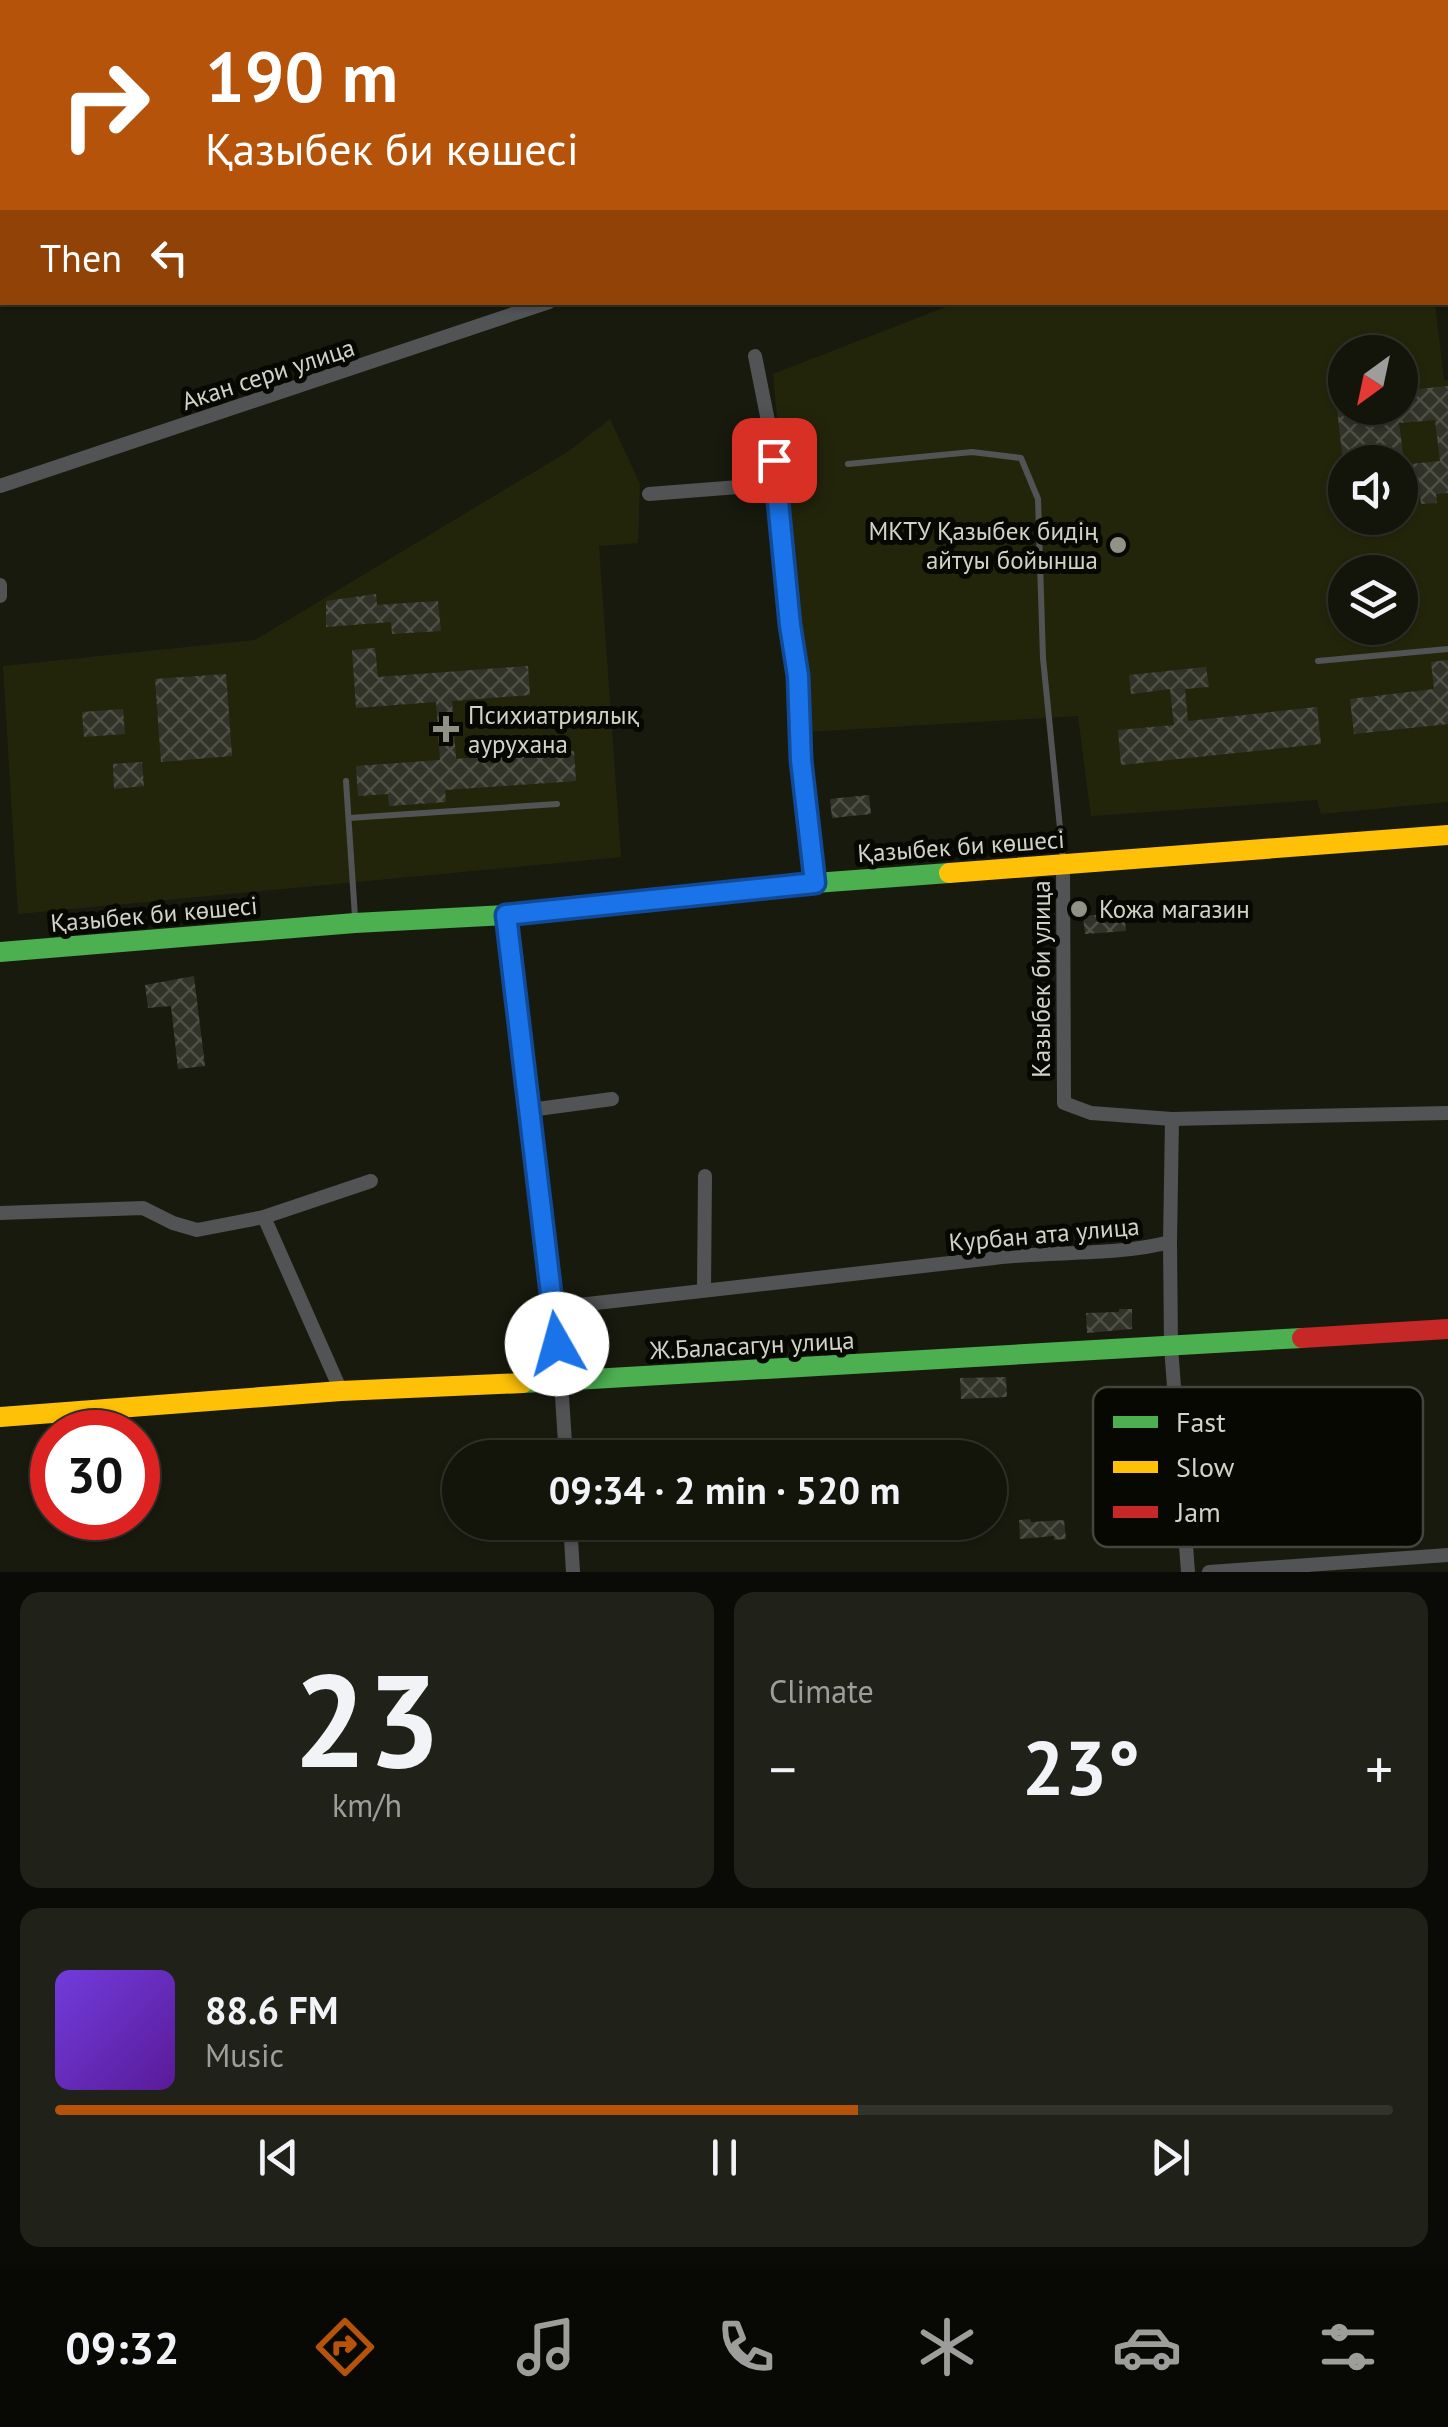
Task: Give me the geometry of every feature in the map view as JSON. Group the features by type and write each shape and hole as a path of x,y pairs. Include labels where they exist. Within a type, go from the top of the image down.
{"main road":[{"name":"Қазыбек би көшесі","path":"0,952 506,915 815,883 1448,835"},
{"name":"Ж.Баласагун улица","path":"0,1417 342,1391 1448,1329"}],"street":[{"name":"Акан сери улица","path":"0,486 540,305"},
{"path":"756,356 764,392 798,676 801,760 815,883"},
{"path":"649,494 776,484"},
{"path":"0,585 0,596"},
{"name":"Казыбек би улица","path":"1063,864 1064,1103 1091,1114 1172,1120"},
{"path":"506,915 565,1440"},
{"path":"530,1110 612,1100"},
{"path":"1172,1120 1448,1112"},
{"name":"Курбан ата улица","path":"552,1308 1054,1251 1150,1247 1170,1242 1172,1120"},
{"path":"704,1176 704,1289"},
{"path":"0,1213 143,1208 198,1230 264,1217 371,1180"},
{"path":"264,1217 342,1391"},
{"path":"1170,1242 1174,1387"},
{"path":"571,1540 572,1572"},
{"path":"1186,1547 1188,1572"},
{"path":"1210,1572 1448,1555"}],"lane":[{"path":"848,464 972,452 1021,458 1038,499 1043,658 1063,864"},
{"path":"1318,661 1448,649"},
{"path":"346,782 356,923"},
{"path":"349,818 557,804"}],"shaded area":[{"name":"МКТУ Қазыбек бидің айтуы бойынша","path":"951,305 1435,305 1444,380 1448,380 1448,802 1321,814 1317,800 1091,816 1078,716 806,732 773,374"},
{"path":"610,419 640,484 638,543 599,546 621,857 18,914 3,666 255,640 569,451"}],"building":[{"path":"1448,386 1448,493 1436,494 1437,503 1421,504 1418,495 1418,463 1440,461 1435,420 1418,421 1418,389"},
{"path":"1339,425 1399,425 1402,445 1341,445"},
{"path":"376,594 377,605 438,601 441,631 392,634 391,622 326,627 326,601"},
{"name":"Психиатриялық аурухана","path":"375,648 378,677 528,666 530,695 452,701 456,759 574,751 576,781 445,790 446,802 389,806 388,794 358,796 356,766 440,760 436,702 356,708 352,650"},
{"path":"1448,660 1448,724 1354,734 1350,699 1434,689 1431,662"},
{"path":"1206,667 1209,687 1185,689 1188,721 1317,707 1321,744 1121,765 1118,730 1174,725 1170,689 1131,694 1129,675"},
{"path":"226,674 232,756 161,762 155,679"},
{"path":"123,709 125,734 84,737 82,712"},
{"path":"142,762 144,786 114,789 113,764"},
{"path":"869,795 871,814 832,818 830,799"},
{"path":"1124,913 1126,931 1085,934 1083,916"},
{"path":"194,976 205,1066 178,1069 171,1006 148,1008 145,985"},
{"path":"1132,1309 1132,1329 1087,1333 1086,1313"},
{"path":"1006,1377 1007,1397 961,1399 960,1378"},
{"path":"1019,1520 1064,1520 1066,1539 1020,1539"}],"traffic: fast":[{"path":"0,952 355,923 506,915 949,873"},
{"path":"523,1383 1302,1338"}],"traffic: slow":[{"path":"949,873 1448,835"},
{"path":"0,1417 341,1391 523,1383"}],"traffic: jam":[{"path":"1302,1338 1448,1329"}],"place":[{"name":"МКТУ Қазыбек бидің айтуы бойынша","path":"1118,545"},
{"name":"Психиатриялық аурухана","path":"446,729"},
{"name":"Кожа магазин","path":"1079,909"}],"route":[{"path":"557,1344 506,915 815,883 801,760 798,676 774,460"}]}
